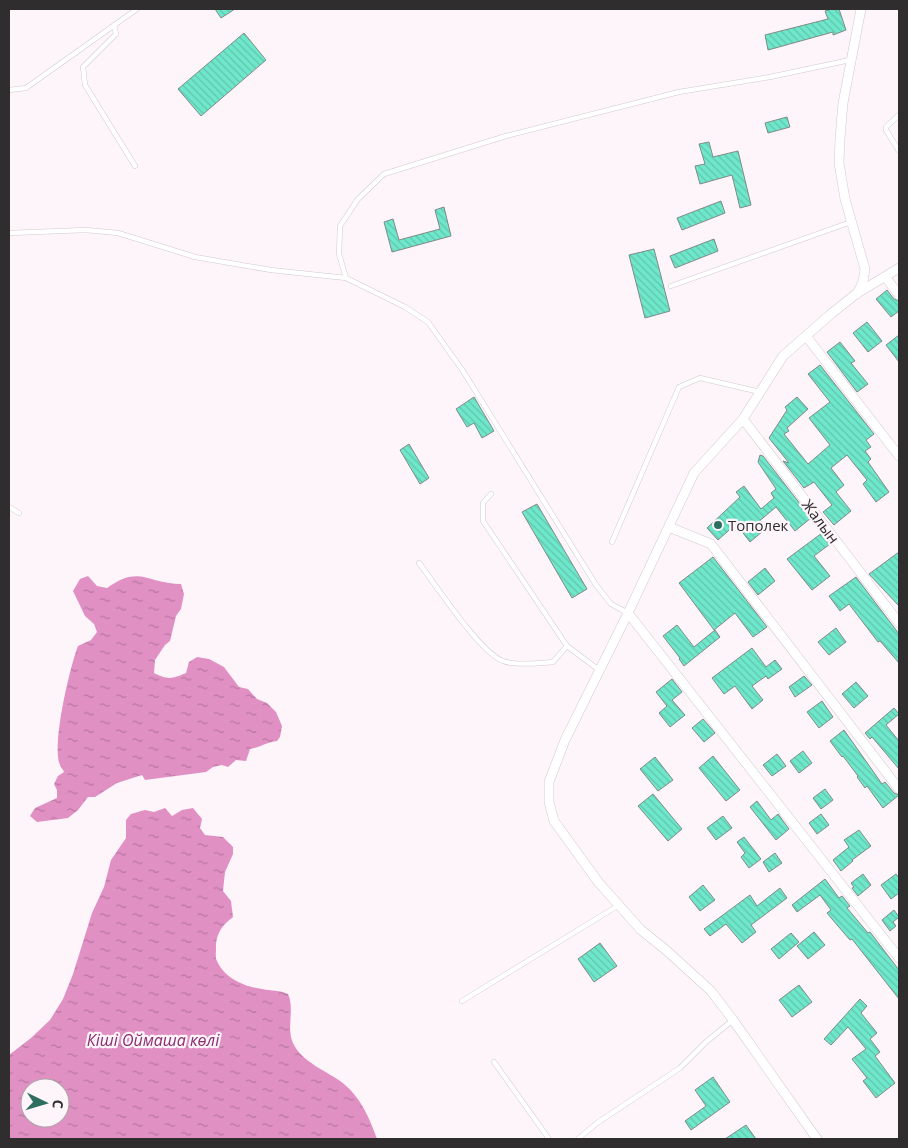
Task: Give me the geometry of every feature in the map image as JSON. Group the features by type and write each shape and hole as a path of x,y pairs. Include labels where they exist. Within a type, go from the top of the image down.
{"street":[{"path":"856,294 863,282 866,269 845,199 839,163 843,104 862,9"},
{"path":"817,1139 711,991 641,930 598,883 554,821 548,802 549,782 565,740 694,473 743,419 783,356 856,294 886,278 899,268"},
{"path":"886,278 899,295"},
{"path":"806,336 899,456"},
{"name":"Жалын","path":"743,419 899,623"},
{"path":"669,527 711,544 899,789"},
{"path":"628,613 899,958"}],"lane":[{"path":"9,90 26,88 137,9"},
{"path":"114,25 116,34 83,67 85,85 135,166"},
{"path":"346,278 339,254 340,226 358,199 384,174 506,136 679,92 770,77 851,59"},
{"path":"899,115 886,127 899,150"},
{"path":"671,286 851,222"},
{"path":"9,233 86,230 118,233 195,257 271,270 346,278 405,307 428,322 463,371 596,585 611,604 628,613"},
{"path":"612,542 679,387 700,378 760,392"},
{"path":"491,494 483,504 483,520 567,646 599,670"},
{"path":"9,507 19,513"},
{"path":"420,563 482,646 503,661 535,664 553,662 567,646"},
{"path":"462,1001 619,905"},
{"path":"578,1139 597,1123 680,1068 706,1042 733,1020"},
{"path":"494,1062 549,1139"}],"water":[{"path":"88,576 97,586 107,588 118,581 136,576 181,584 184,594 181,609 176,616 170,641 155,660 154,673 167,678 173,677 186,673 189,662 197,657 209,659 224,667 239,687 248,689 257,699 267,703 276,712 282,726 280,737 277,741 250,749 246,761 236,760 228,767 222,765 213,767 206,772 145,780 142,775 117,783 95,797 88,797 78,810 68,818 37,822 30,816 35,808 57,798 57,790 54,784 58,776 64,772 58,756 58,742 66,688 78,646 91,640 97,632 94,624 85,616 73,591 80,579"},
{"name":"Кіші Оймаша көлi","path":"165,808 172,816 182,810 193,808 202,819 200,828 205,835 223,837 233,847 233,854 225,872 223,891 231,901 233,917 226,923 218,935 216,960 230,977 242,984 288,994 291,1006 290,1031 297,1050 309,1061 338,1079 350,1090 364,1109 377,1139 9,1139 9,1055 50,1020 63,999 92,913 104,887 111,860 126,838 126,820 131,814 145,810 154,812"}],"building":[{"path":"215,9 235,9 221,18"},
{"path":"839,9 846,30 833,35 833,32 768,50 765,35 828,19 825,11"},
{"path":"244,33 266,60 201,116 178,89"},
{"path":"787,117 790,127 768,133 765,123"},
{"path":"709,142 713,157 738,151 751,205 740,208 732,175 700,184 695,166 705,164 699,144"},
{"path":"721,201 725,213 682,230 677,218"},
{"path":"444,207 451,236 392,252 384,222 393,219 399,240 440,229 435,210"},
{"path":"714,239 718,251 675,268 670,256"},
{"path":"654,249 670,311 645,318 629,255"},
{"path":"887,290 894,299 899,301 899,311 891,317 876,299"},
{"path":"867,322 882,341 868,352 853,333"},
{"path":"899,335 899,362 886,345"},
{"path":"840,342 855,361 851,363 868,384 857,392 827,352"},
{"path":"820,365 874,434 866,440 871,447 865,451 871,459 868,462 889,492 876,502 863,484 867,480 847,455 831,468 844,485 836,492 851,511 834,525 823,512 832,505 814,482 804,488 783,461 789,463 769,438 787,410 785,407 797,397 808,409 787,428 789,431 784,434 808,464 830,445 809,418 830,402 808,374"},
{"path":"474,397 494,431 482,438 474,423 467,427 456,409"},
{"path":"409,444 429,478 420,484 400,450"},
{"path":"760,455 763,456 811,518 795,531 776,507 757,523 763,531 750,542 736,524 718,540 707,528 740,497 736,492 744,486 761,509 774,498 771,493 776,489 758,462"},
{"path":"537,504 587,589 572,598 522,512"},
{"path":"822,533 830,544 814,556 830,576 812,590 787,559"},
{"path":"899,552 899,606 869,574"},
{"path":"713,557 767,627 753,637 735,613 714,630 679,583"},
{"path":"765,568 775,581 758,595 748,582"},
{"path":"856,577 899,634 899,663 880,641 878,642 849,604 840,611 829,596"},
{"path":"677,625 694,647 715,630 720,637 684,666 663,636"},
{"path":"836,628 846,642 829,655 818,642"},
{"path":"752,648 766,667 775,660 782,669 768,679 766,676 752,686 763,700 752,709 735,686 724,694 712,678"},
{"path":"804,676 812,685 795,697 789,687"},
{"path":"672,679 682,692 672,700 685,715 670,727 659,713 667,706 656,692"},
{"path":"856,682 868,696 854,708 842,694"},
{"path":"822,701 833,717 819,728 807,712"},
{"path":"894,708 899,714 886,725 899,741 899,769 872,737 870,739 865,733"},
{"path":"703,719 715,733 704,742 692,728"},
{"path":"844,730 882,784 885,782 894,793 899,795 883,808 867,786 865,788 858,776 830,741"},
{"path":"803,751 812,763 799,773 790,761"},
{"path":"777,754 786,766 772,776 763,765"},
{"path":"713,756 740,790 726,801 699,768"},
{"path":"655,757 673,780 658,791 640,769"},
{"path":"825,789 833,800 821,809 813,798"},
{"path":"653,794 682,829 668,841 638,806"},
{"path":"757,801 771,820 778,814 789,829 776,840 750,807"},
{"path":"821,814 829,825 817,834 809,823"},
{"path":"723,816 732,828 716,840 707,828"},
{"path":"859,830 871,846 841,871 833,860 849,847 844,840"},
{"path":"744,837 761,859 749,868 741,857 745,853 737,842"},
{"path":"775,853 782,863 769,872 763,862"},
{"path":"863,874 871,885 858,896 851,883"},
{"path":"896,874 899,878 899,893 891,899 881,885"},
{"path":"825,879 839,898 842,896 850,906 847,908 868,933 870,932 899,970 899,999 852,939 850,940 827,913 831,910 820,895 797,912 792,905"},
{"path":"703,885 715,900 700,911 689,897"},
{"path":"780,888 787,898 751,925 756,932 742,943 726,924 710,936 704,929 750,895 757,906"},
{"path":"894,910 899,917 893,922 896,926 890,931 882,920"},
{"path":"814,932 825,945 808,959 797,946"},
{"path":"791,933 799,942 779,959 771,949"},
{"path":"600,943 617,966 594,982 578,959"},
{"path":"799,985 812,1002 792,1017 779,1000"},
{"path":"860,999 867,1006 861,1013 877,1033 870,1039 880,1052 875,1056 895,1083 876,1098 863,1081 867,1078 852,1059 866,1049 848,1027 831,1045 824,1039"},
{"path":"713,1077 730,1102 691,1130 685,1121 706,1106 695,1090"},
{"path":"746,1125 756,1139 725,1139"}],"place":[{"name":"Тополек","path":"718,525"}]}
